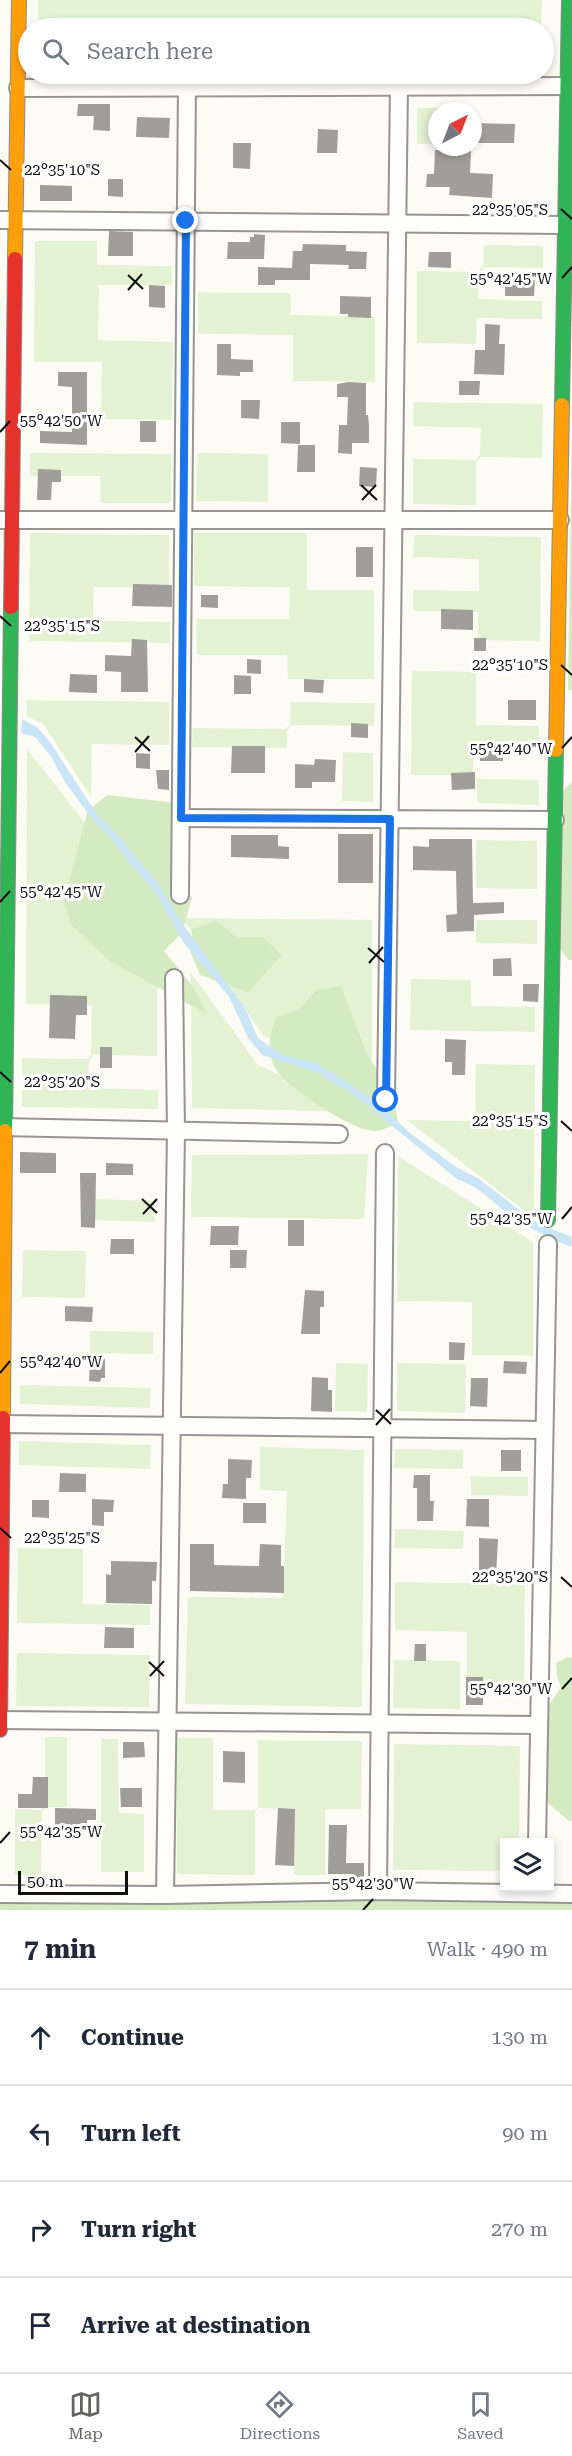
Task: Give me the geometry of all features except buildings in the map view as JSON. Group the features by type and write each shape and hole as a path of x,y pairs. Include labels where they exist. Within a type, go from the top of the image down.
{"street":[{"path":"19,0 19,18"},
{"path":"548,1220 565,225 570,86 569,0"},
{"path":"0,1730 4,818 10,704 6,520 8,220 18,84"},
{"path":"18,88 570,86"},
{"path":"180,895 187,87"},
{"path":"386,1100 399,87"},
{"path":"8,220 565,225"},
{"path":"6,520 560,520"},
{"path":"181,818 555,820"},
{"path":"165,1895 176,1130 174,978"},
{"path":"3,1127 339,1134"},
{"path":"378,1891 385,1153"},
{"path":"537,1838 548,1244"},
{"path":"1,1424 544,1430"},
{"path":"0,1720 539,1725"},
{"path":"0,1894 165,1895 500,1890"},
{"path":"554,1892 572,1894"}],"green space":[{"path":"38,0 542,0 541,18 38,18"},
{"path":"417,108 428,108 428,144 417,144"},
{"path":"35,241 97,241 97,265 172,266 172,285 99,285 98,340 173,342 172,420 101,419 102,362 34,362"},
{"path":"484,245 543,246 543,268 484,267 479,274 478,299 542,301 542,319 477,318 476,344 417,343 417,271 478,272 483,265"},
{"path":"198,292 290,293 291,315 375,317 375,382 293,381 293,335 198,334"},
{"path":"414,402 543,404 542,458 481,457 476,462 476,505 413,504 413,459 476,460 480,454 481,428 413,426"},
{"path":"572,425 572,690 568,690"},
{"path":"30,453 171,454 171,503 101,503 100,476 30,476"},
{"path":"197,453 268,454 268,502 196,501"},
{"path":"30,533 169,535 169,588 94,587 93,621 170,622 170,643 29,641"},
{"path":"194,533 307,533 307,590 374,590 374,679 288,679 287,655 197,655 196,619 289,619 290,587 194,586"},
{"path":"414,535 541,537 540,641 478,640 478,612 413,611 413,590 479,591 479,559 413,557"},
{"path":"412,671 476,672 476,725 539,726 539,749 474,749 473,774 478,779 539,780 539,805 477,803 477,781 473,775 411,775"},
{"path":"27,700 169,702 169,745 92,744 91,797 44,725 27,716"},
{"path":"291,702 375,703 374,726 291,725 287,731 287,748 192,747 193,728 286,729 290,724"},
{"path":"27,749 157,915 157,1056 93,1055 89,1061 88,1088 158,1090 158,1109 22,1107 22,1058 88,1059 91,1055 92,1005 26,1004"},
{"path":"343,752 373,753 373,802 342,801"},
{"path":"572,782 572,960 569,960 554,942 562,792"},
{"path":"108,795 175,803 174,872 192,898 182,933 164,951 194,988 207,1014 111,962 71,925 64,900 88,810"},
{"path":"476,840 537,841 537,889 476,888"},
{"path":"182,918 372,920 372,1093 263,1035"},
{"path":"476,920 537,920 537,944 476,943"},
{"path":"216,921 237,937 263,937 282,955 248,992 200,975 191,953 192,929"},
{"path":"191,973 258,1065 359,1112 192,1108"},
{"path":"411,979 471,980 471,1006 535,1007 535,1032 410,1030"},
{"path":"341,986 367,1054 394,1096 398,1123 377,1131 353,1125 305,1096 280,1074 274,1066 270,1053 272,1030 276,1017 299,1009 316,990"},
{"path":"476,1064 535,1065 534,1218 407,1120 475,1121"},
{"path":"368,1154 364,1219 191,1217 192,1155"},
{"path":"398,1156 533,1242 533,1356 472,1355 472,1302 397,1301"},
{"path":"93,1199 155,1201 154,1222 92,1220"},
{"path":"23,1250 86,1251 85,1298 22,1297"},
{"path":"90,1331 153,1332 153,1354 90,1353"},
{"path":"336,1363 368,1364 367,1412 335,1411"},
{"path":"397,1363 466,1364 465,1413 397,1411"},
{"path":"20,1385 151,1388 150,1408 20,1404"},
{"path":"19,1441 151,1445 150,1469 19,1465"},
{"path":"260,1447 364,1450 362,1707 185,1704 188,1597 283,1598 287,1491 260,1490"},
{"path":"395,1449 463,1450 463,1469 394,1468"},
{"path":"471,1476 528,1477 528,1496 471,1495"},
{"path":"395,1529 464,1531 463,1549 395,1548"},
{"path":"18,1548 83,1549 83,1604 150,1605 150,1625 17,1623"},
{"path":"395,1582 525,1584 524,1683 467,1682 467,1632 395,1630"},
{"path":"17,1653 150,1655 149,1707 16,1706"},
{"path":"568,1657 572,1658 572,1821 569,1821 541,1797 537,1785 547,1754 548,1707 561,1687 556,1663"},
{"path":"394,1660 460,1661 460,1709 393,1708"},
{"path":"45,1737 67,1737 67,1807 47,1807 42,1811 41,1875 15,1875 15,1809 41,1810 45,1805"},
{"path":"177,1738 213,1738 213,1810 255,1810 258,1807 258,1740 362,1741 361,1809 325,1809 325,1875 294,1875 294,1809 258,1808 255,1811 255,1875 177,1874"},
{"path":"101,1739 118,1739 119,1813 144,1814 144,1872 101,1872"},
{"path":"394,1744 520,1746 519,1838 500,1838 500,1871 393,1870"},
{"path":"0,1888 572,1894 572,1910 0,1910"}],"water":[{"path":"22,719 37,727 50,742 98,816 118,835 160,886 182,923 245,1008 258,1038 283,1055 311,1061 335,1074 378,1103 410,1133 456,1167 479,1179 535,1222 572,1237 572,1247 526,1225 476,1188 457,1179 358,1098 318,1073 262,1055 248,1038 230,998 183,942 154,890 130,864 112,839 93,820 65,782 50,755 35,737 21,733"}],"traffic: fast":[{"path":"562,405 569,0"},
{"path":"5,1131 11,607"},
{"path":"548,1220 556,750"}],"traffic: slow":[{"path":"19,0 19,18"},
{"path":"15,259 18,65"},
{"path":"556,750 562,405"},
{"path":"3,1418 5,1131"}],"traffic: jam":[{"path":"11,607 15,259"},
{"path":"0,1730 3,1418"}],"route":[{"path":"186,221 181,818 390,819 386,1100"}]}
